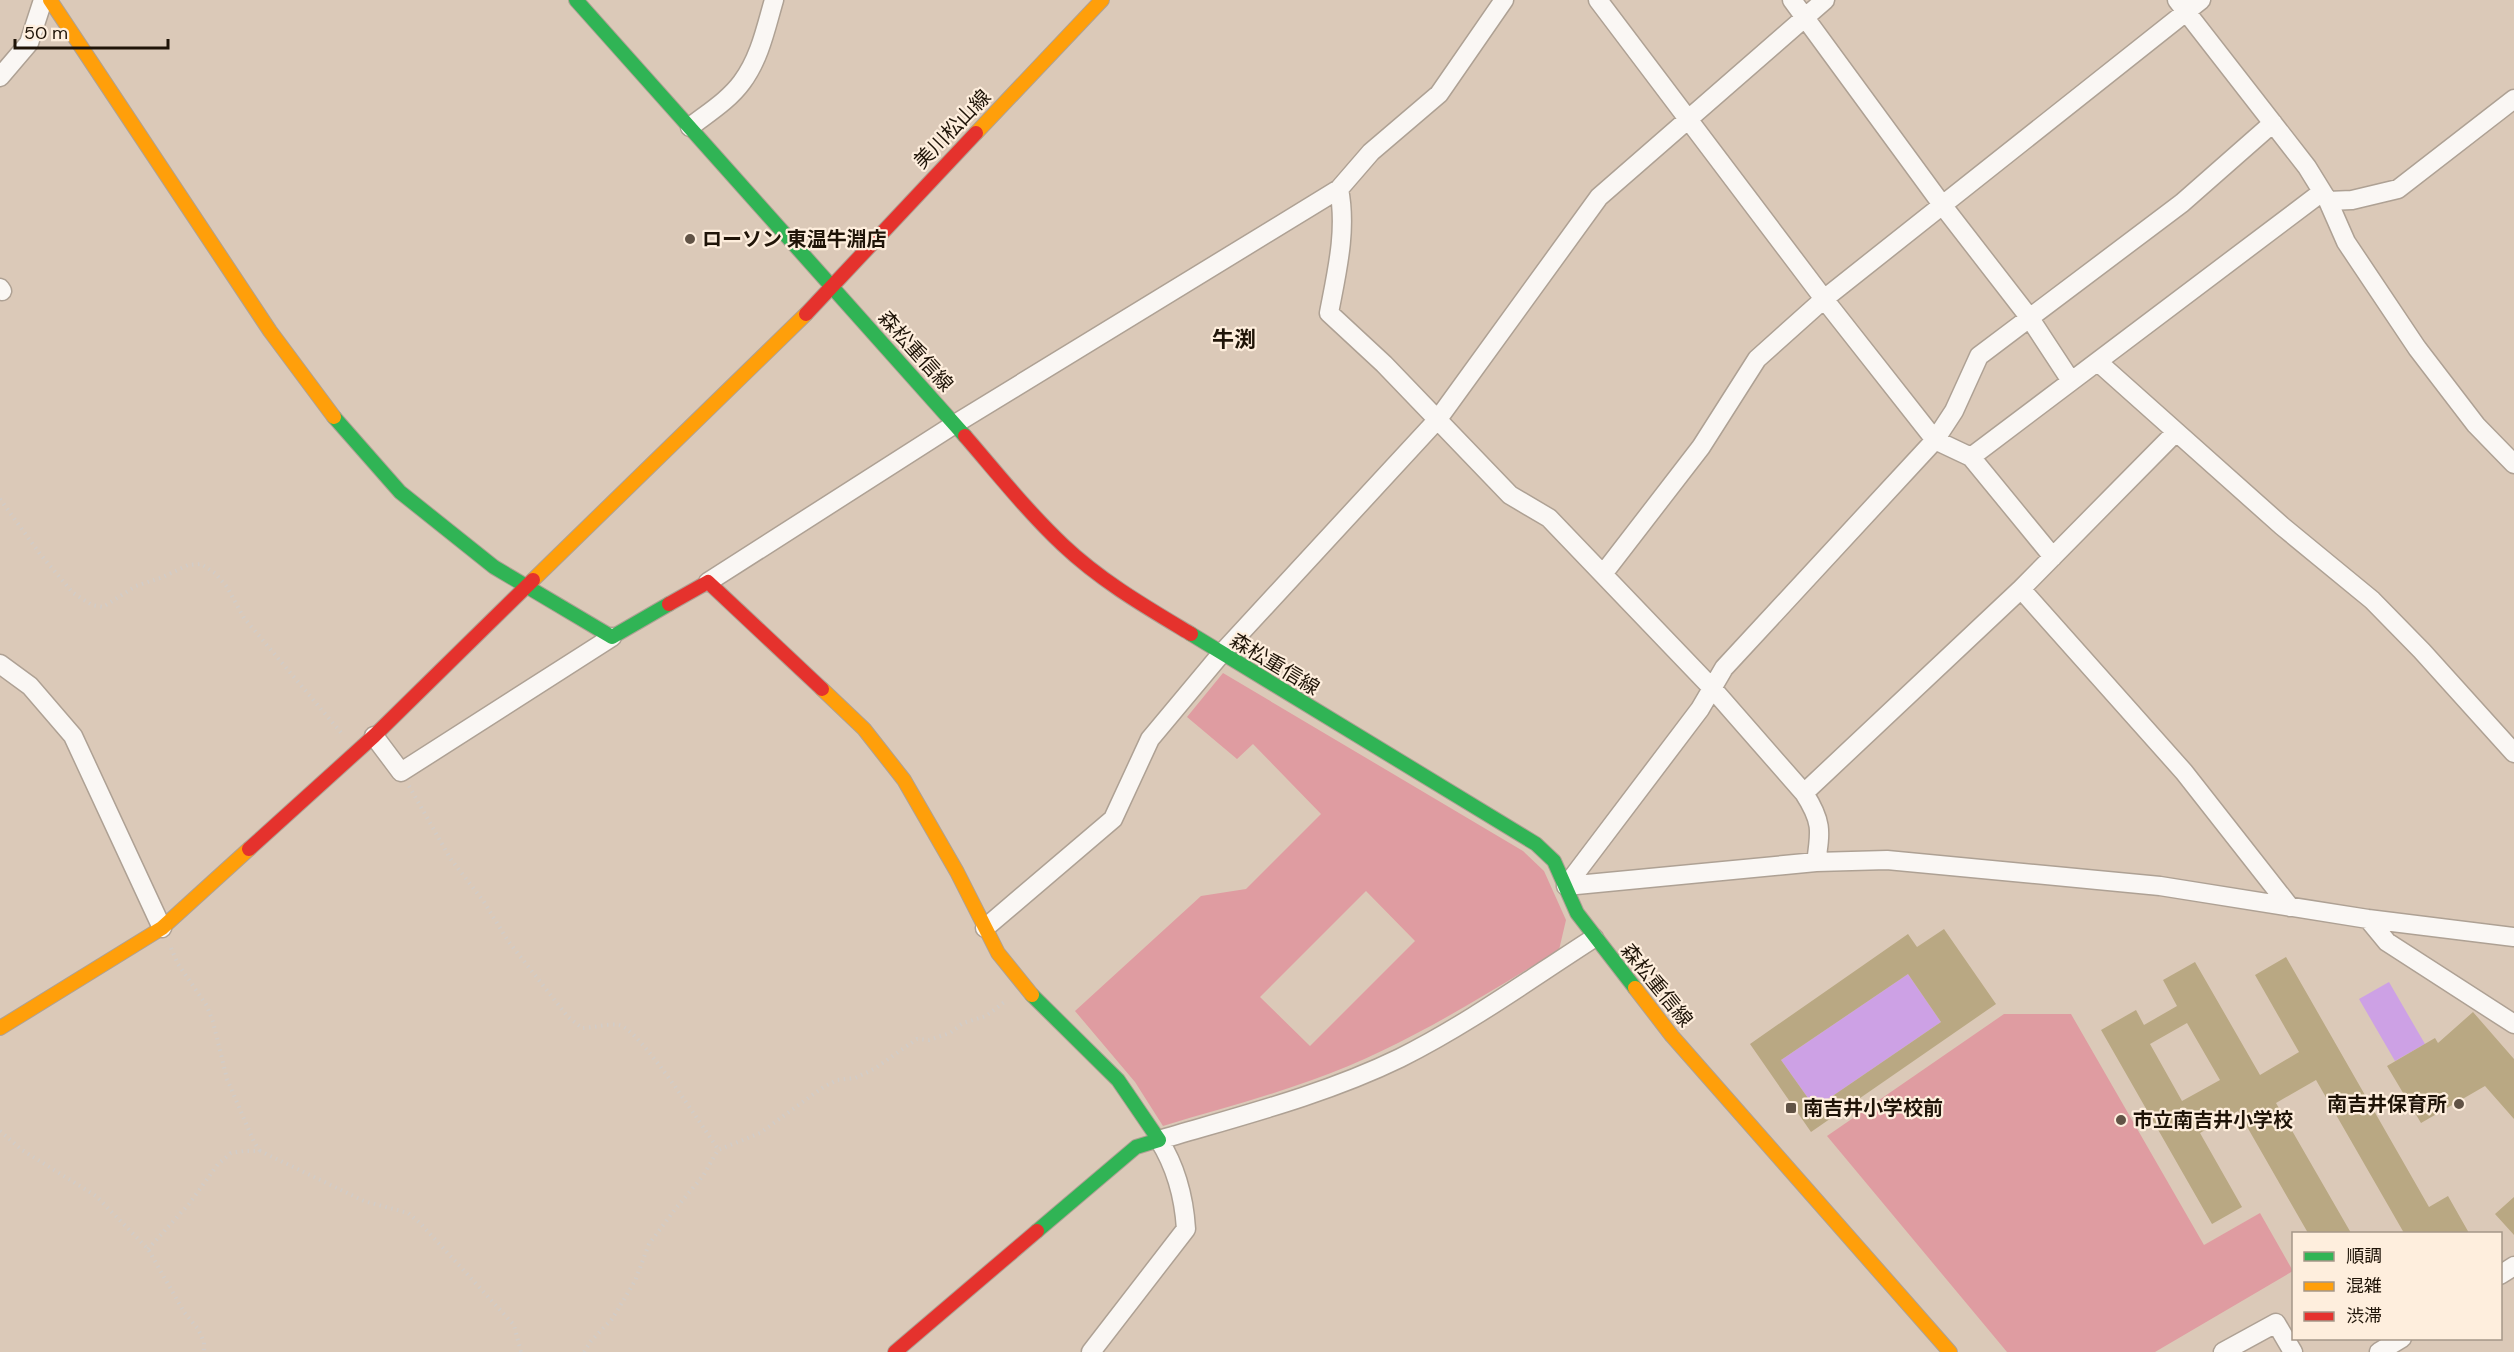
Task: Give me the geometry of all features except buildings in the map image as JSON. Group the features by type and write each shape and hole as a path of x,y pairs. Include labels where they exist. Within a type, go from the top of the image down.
{"street":[{"path":"0,77 29,43 43,0"},
{"path":"50,0 182,202 270,330 330,412 400,492 494,567 612,637"},
{"name":"森松重信線","path":"576,0 955,424 1023,504 1064,546 1124,594 1536,844 1554,861 1577,913 1594,938 1672,1036 1950,1352"},
{"path":"690,127 718,106 742,82 759,52 774,0"},
{"name":"美川松山線","path":"0,1028 162,928 357,752 833,287 1102,0"},
{"path":"374,736 401,772 612,637 708,582 955,424 1339,189 1371,152 1439,94 1504,0"},
{"path":"1598,0 1824,299 1935,440 1971,457 2053,556"},
{"path":"1792,0 1943,206 2029,317 2071,381"},
{"path":"985,928 1113,819 1150,740 1221,654 1438,420 1599,197 1825,0"},
{"path":"1603,574 1701,447 1757,359 1824,299 1943,206 2181,5 2201,0"},
{"path":"2181,5 2307,167 2325,196 2346,242 2417,348 2476,425 2514,464"},
{"path":"1971,457 2071,381 2325,196 2352,200 2398,189 2514,99"},
{"path":"1566,886 1700,709 1724,668 1935,440 1954,411 1979,356 2182,203 2273,123"},
{"path":"1339,189 1343,209 1340,250 1329,313 1384,364 1510,495 1549,518 1712,688 1804,793 1814,808 1821,832 1816,862"},
{"path":"2098,362 2282,526 2372,600 2422,651 2514,753"},
{"path":"1804,793 2021,590 2175,433"},
{"path":"708,582 864,729 904,780 957,872 998,953 1022,985 1118,1080 1167,1152 1184,1201 1186,1229 1091,1352"},
{"path":"2021,590 2184,772 2290,907"},
{"path":"0,664 30,686 73,736 162,928"},
{"path":"1566,886 1816,862 1887,860 2160,886 2368,919 2514,936"},
{"path":"2368,919 2387,942 2514,1024"},
{"path":"895,1352 1136,1147 1317,1092 1400,1058 1463,1023 1594,938"},
{"path":"2223,1352 2276,1323 2293,1352"}],"path":[{"path":"0,499 73,593 92,605 103,607 136,586 188,565 201,564 215,573 227,587 244,618 324,710 357,752"},
{"path":"401,772 450,858 484,902 508,941 568,1017 582,1028 618,1024 627,1028 658,1064 718,1149"},
{"path":"162,928 178,964 207,1006 227,1079 254,1142 261,1151 364,1201 408,1213 420,1222 514,1325 521,1352"},
{"path":"584,1352 612,1319 635,1281 649,1244 703,1176 718,1149 760,1133 822,1088 837,1080 855,1078 874,1069 917,1039 929,1040 950,1033 963,1023 986,1016 1022,985"},
{"path":"0,1131 22,1150 96,1196 148,1249 184,1312 198,1329 204,1342 204,1352"},
{"path":"148,1249 189,1204 218,1164 231,1153 261,1151"}],"shaded area":[{"path":"1223,673 1523,851 1544,871 1566,920 1559,950 1439,1021 1377,1053 1294,1087 1163,1126 1135,1082 1075,1011 1201,896 1246,889 1321,814 1253,744 1237,759 1187,717","holes":["1366,891 1415,941 1310,1046 1260,997"]},
{"path":"1908,974 1941,1022 1815,1108 1781,1060"},
{"path":"2389,982 2425,1044 2395,1061 2359,999"},
{"path":"2004,1014 2071,1014 2204,1245 2260,1213 2292,1272 2155,1352 2007,1352 1827,1136"}],"traffic: fast":[{"path":"576,0 965,436"},
{"path":"334,417 400,492 494,567 612,637 669,604"},
{"path":"1191,634 1536,844 1554,861 1577,913 1635,988"},
{"path":"1032,995 1118,1080 1159,1140 1136,1147 1037,1231"}],"traffic: slow":[{"path":"50,0 270,331 334,417"},
{"path":"976,133 1102,0"},
{"path":"533,580 806,314"},
{"path":"822,689 864,729 904,780 957,872 998,953 1032,995"},
{"path":"0,1028 162,928 249,849"},
{"path":"1635,988 1672,1036 1950,1352"}],"traffic: jam":[{"path":"806,314 976,133"},
{"path":"965,436 1037,519 1063,545 1124,593 1191,634"},
{"path":"249,849 374,736 533,580"},
{"path":"669,604 708,582 822,689"},
{"path":"895,1352 1037,1231"}],"place":[{"name":"ローソン 東温牛淵店","path":"690,239"},
{"name":"南吉井保育所","path":"2459,1104"},
{"name":"南吉井小学校前","path":"1791,1108"},
{"name":"市立南吉井小学校","path":"2121,1120"}],"district":[{"name":"牛渕","path":"1234,339"}]}
